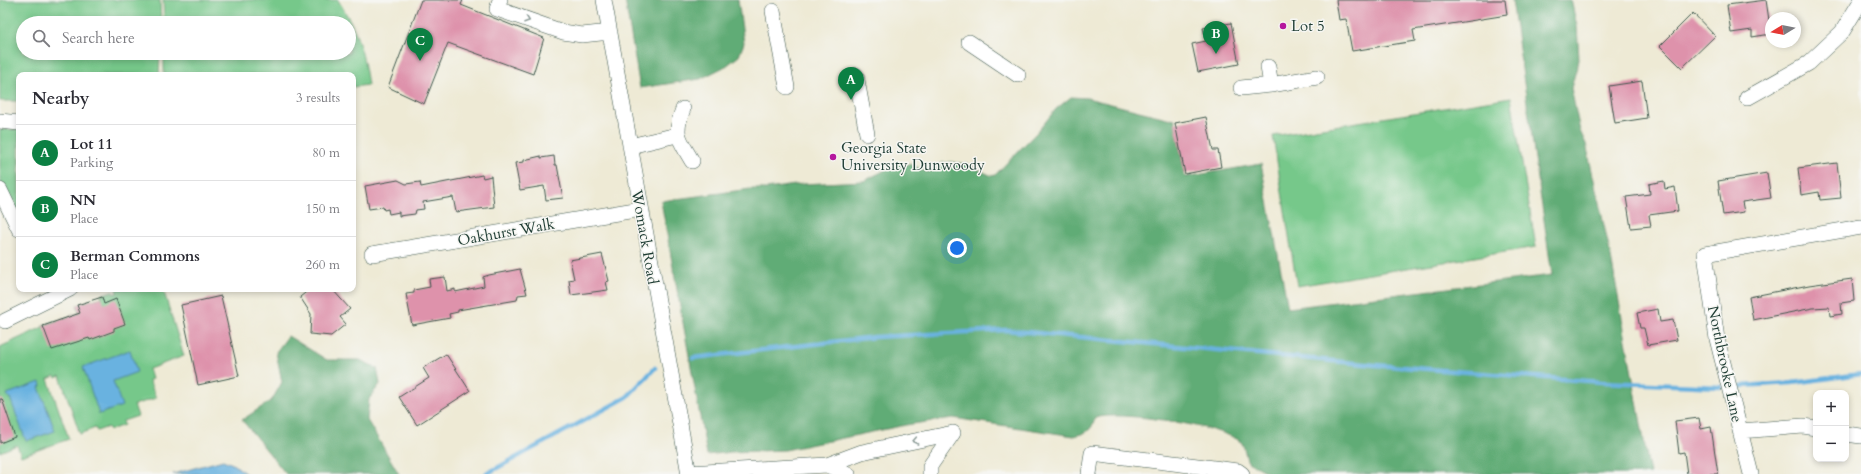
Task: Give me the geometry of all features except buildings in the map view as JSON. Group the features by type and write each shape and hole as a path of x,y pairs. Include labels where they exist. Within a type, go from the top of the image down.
{"street":[{"path":"500,0 497,9 558,30 582,34 610,32"},
{"name":"Womack Road","path":"604,0 688,473"},
{"path":"1747,98 1808,63 1842,32 1861,1"},
{"path":"773,11 787,87"},
{"path":"969,42 1018,75"},
{"path":"1268,67 1271,85"},
{"path":"856,74 867,134"},
{"path":"1241,88 1271,85 1317,76"},
{"path":"683,109 678,121 677,135 692,161"},
{"path":"0,121 16,123"},
{"path":"630,146 677,135"},
{"path":"0,190 16,223"},
{"name":"Oakhurst Walk","path":"372,254 641,210"},
{"name":"Northbrooke Lane","path":"1750,474 1718,339 1705,254 1861,227"},
{"path":"2,319 51,293"},
{"path":"1740,431 1803,426 1813,428"},
{"path":"688,473 827,465 875,449 953,433 930,466 930,474"},
{"path":"1849,434 1861,436"},
{"path":"1089,474 1092,453 1238,471 1242,474"},
{"path":"827,465 848,474"}],"green space":[{"path":"0,0 160,0 161,16 16,16 16,60 160,60 159,72 16,72 16,101 0,101"},
{"path":"163,0 338,0 348,16 164,16"},
{"path":"625,0 738,0 744,43 739,56 726,66 700,79 640,88"},
{"path":"1512,0 1571,0 1577,26 1579,59 1571,88 1580,131 1586,144 1611,257 1650,474 1270,474 1248,462 1241,442 1231,436 1193,425 1125,416 1095,418 1088,431 1074,436 953,418 906,425 785,450 731,452 707,455 661,201 750,189 766,189 803,184 864,181 891,167 902,164 912,165 927,172 934,171 942,163 951,162 966,164 992,176 995,175 1037,132 1056,109 1071,97 1087,98 1175,120 1185,177 1261,164 1288,308 1552,275"},
{"path":"356,34 364,61 368,85 356,87 356,72 164,72 164,60 356,60"},
{"path":"1511,97 1536,247 1297,286 1273,136"},
{"path":"16,129 16,222 0,198 0,130"},
{"path":"109,292 113,292 114,294 164,292 184,356 149,369 152,379 149,380 156,398 134,405 138,416 123,421 124,425 110,430 108,427 97,431 95,428 80,434 60,376 56,378 55,376 48,379 69,439 21,456 17,445 0,452 0,347 43,327 43,325 79,313 77,305 102,297 101,295"},
{"path":"288,336 327,360 360,360 377,368 380,384 369,399 367,420 399,474 286,474 242,420 272,400 282,382 276,352"}],"water":[{"path":"130,350 137,372 113,381 122,406 99,414 83,367"},
{"path":"40,382 41,386 39,387 55,431 26,441 10,398 7,394"},
{"path":"223,460 235,465 246,474 173,474"}],"waterway":[{"path":"693,358 875,337 1006,330 1375,365 1602,382 1721,387"},
{"path":"486,474 627,397 655,368"},
{"path":"1741,386 1792,383 1861,374"}],"place":[{"name":"Lot 5","path":"1283,26"},
{"name":"NN","path":"1216,54"},
{"name":"Berman Commons","path":"420,61"},
{"name":"Lot 11","path":"851,100"},
{"name":"Georgia State University Dunwoody","path":"833,157"}]}
